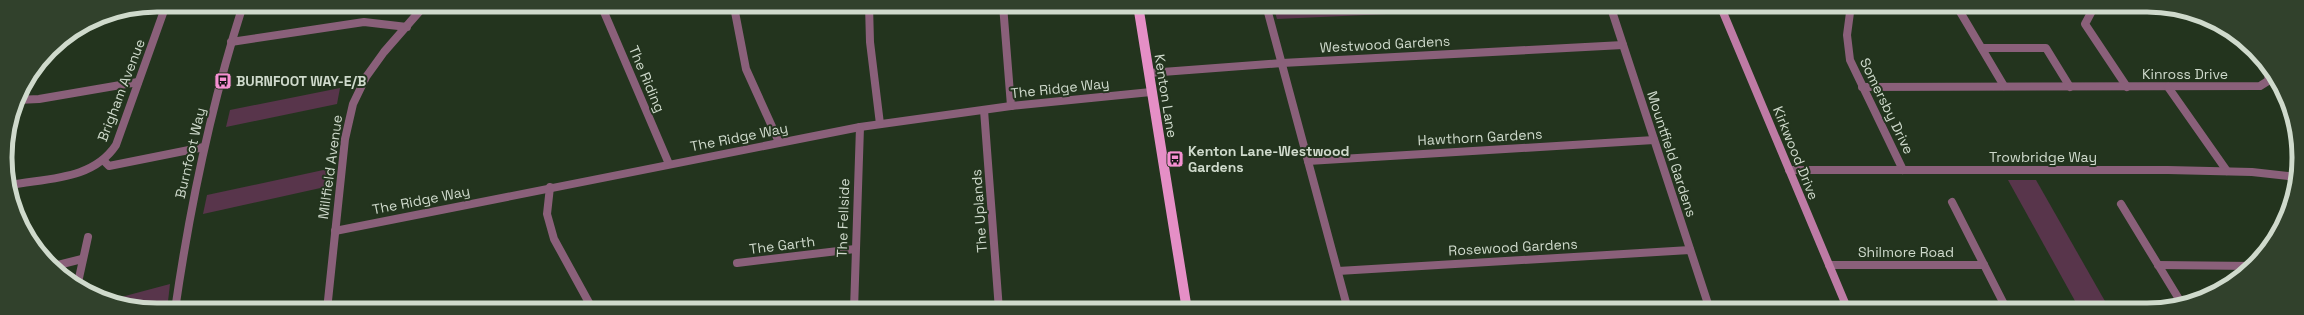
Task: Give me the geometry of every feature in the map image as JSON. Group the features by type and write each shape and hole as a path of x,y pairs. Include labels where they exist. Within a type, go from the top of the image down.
{"main road":[{"name":"Kenton Lane","path":"1139,12 1186,303"}],"street":[{"name":"Brigham Avenue","path":"15,184 84,172 104,161 116,145 163,12"},
{"name":"Burnfoot Way","path":"176,303 185,236 204,147 231,42 241,12"},
{"name":"Millfield Avenue","path":"328,303 345,139 353,104 366,77 384,52 419,12"},
{"name":"The Riding","path":"604,12 669,164"},
{"path":"735,12 746,69 778,142"},
{"path":"869,12 870,42 880,124"},
{"path":"1003,12 1011,106"},
{"path":"1268,12 1346,303"},
{"name":"Mountfield Gardens","path":"1612,12 1708,303"},
{"name":"Kirkwood Drive","path":"1723,12 1845,303"},
{"name":"Somersby Drive","path":"1850,12 1847,35 1847,49 1850,60 1903,170"},
{"path":"1960,12 2004,86"},
{"path":"2092,12 2086,24 2127,87"},
{"path":"231,42 364,22 407,27"},
{"name":"Westwood Gardens","path":"1149,73 1282,63 1623,44"},
{"path":"1982,48 2046,48 2070,87"},
{"name":"Kinross Drive","path":"1862,87 2260,86 2268,81 2268,79"},
{"path":"24,100 39,99 138,82"},
{"path":"2168,87 2227,171"},
{"name":"The Ridge Way","path":"335,231 550,187 860,127 1011,106 1151,92"},
{"name":"The Uplands","path":"984,110 998,303"},
{"name":"The Fellside","path":"854,303 860,127"},
{"name":"Hawthorn Gardens","path":"1308,160 1654,140"},
{"path":"104,161 109,166 204,147"},
{"name":"Trowbridge Way","path":"1789,170 2227,171 2291,177"},
{"path":"550,187 547,214 554,239 589,303"},
{"path":"1952,202 2003,303"},
{"path":"2121,204 2179,299"},
{"path":"79,278 88,237"},
{"name":"The Garth","path":"737,263 855,249"},
{"name":"Rosewood Gardens","path":"1338,271 1690,250"},
{"path":"60,265 82,259"},
{"name":"Shilmore Road","path":"1829,266 1984,265"},
{"path":"2158,265 2243,266"}],"shaded area":[{"path":"1275,12 1432,12 1277,19"},
{"path":"340,88 337,104 226,127 230,110"},
{"path":"328,169 325,187 203,214 207,195"},
{"path":"2008,180 2036,180 2106,303 2076,303"},
{"path":"170,284 168,303 148,303 119,298"}],"place":[{"name":"BURNFOOT WAY-E/B","path":"223,81"},
{"name":"Kenton Lane-Westwood Gardens","path":"1175,159"}]}
